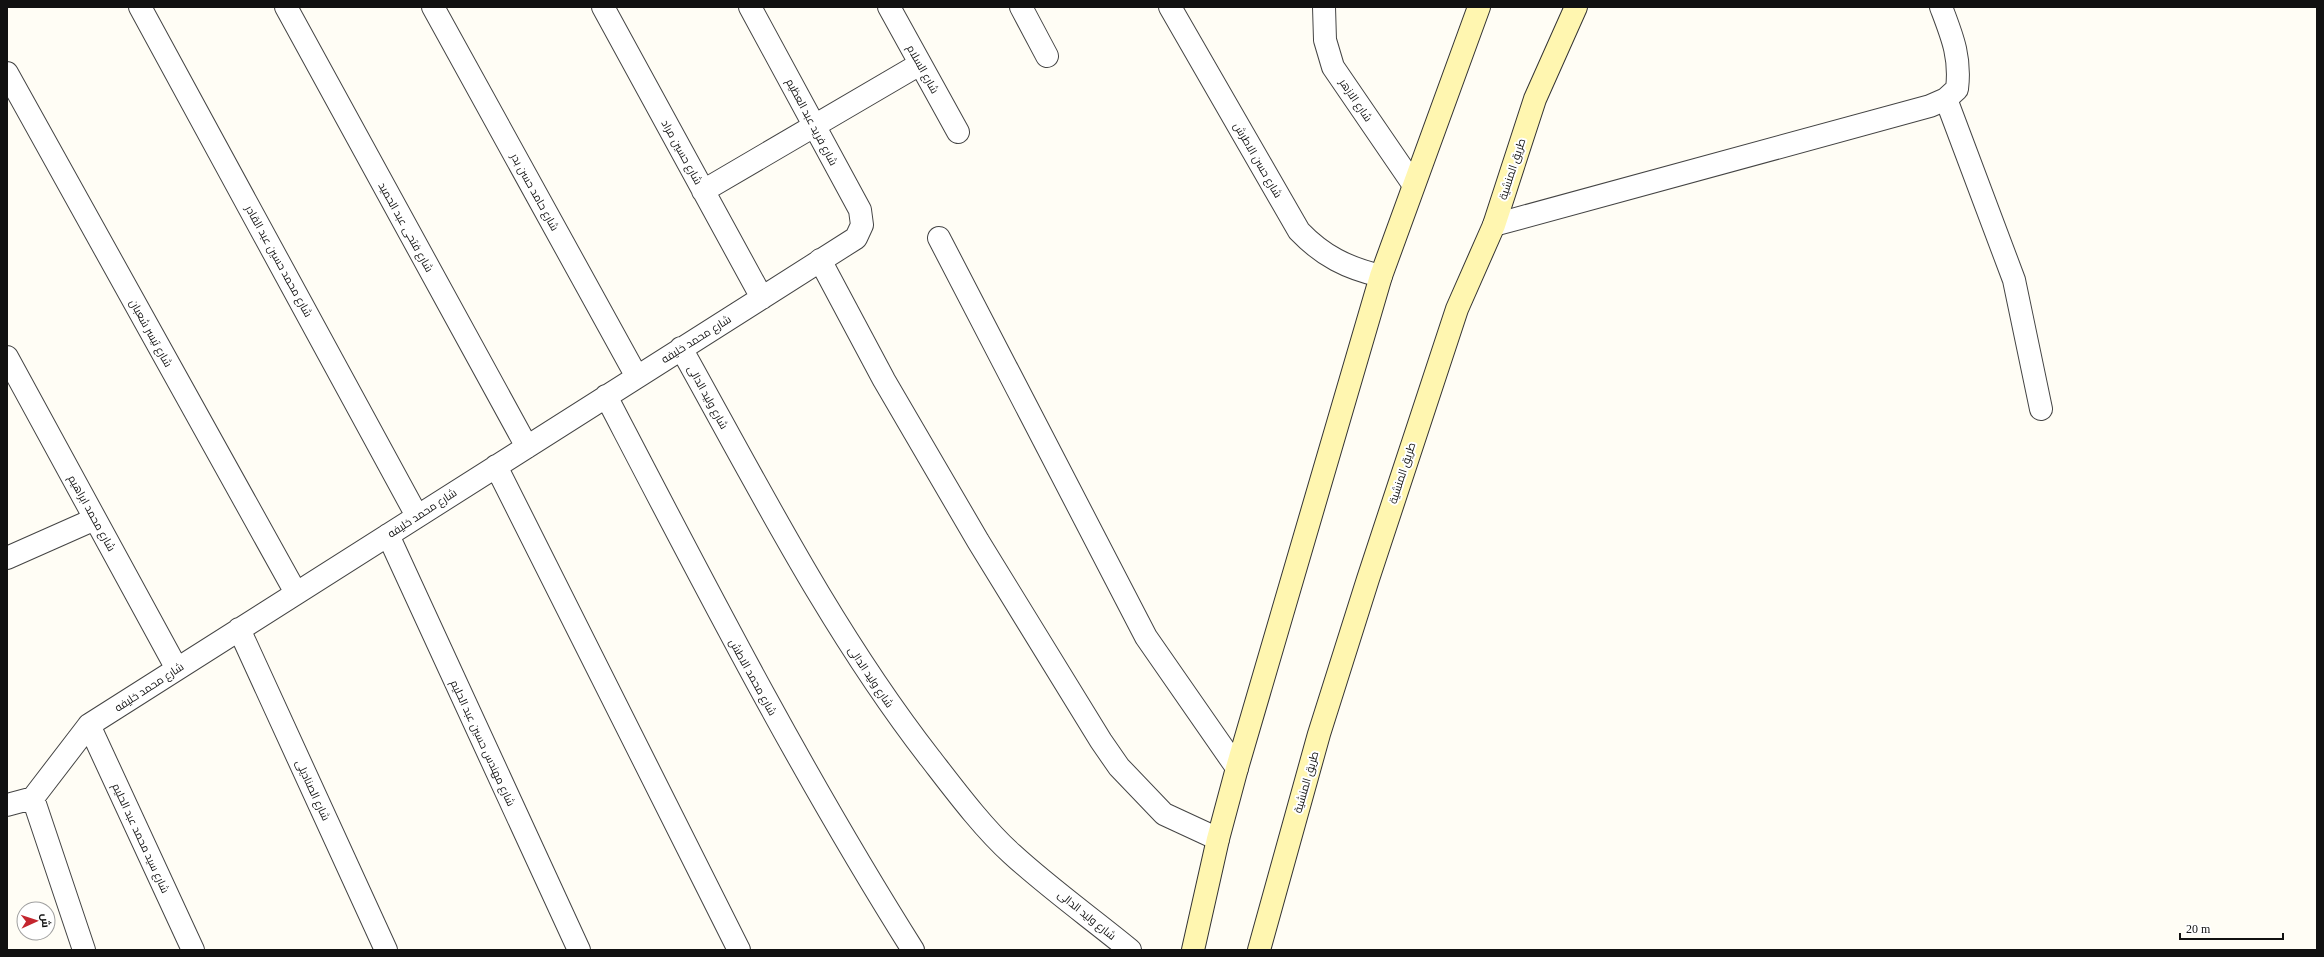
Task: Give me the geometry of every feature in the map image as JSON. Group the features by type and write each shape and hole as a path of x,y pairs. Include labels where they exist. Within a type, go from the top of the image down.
{"street":[{"name":"شارع محمد حسين عبد القادر","path":"140,7 417,516"},
{"name":"شارع فتحى عبد الحميد","path":"286,7 526,447"},
{"name":"شارع حامد حسن بدر","path":"433,7 637,377"},
{"name":"شارع حسين مراد","path":"603,7 762,298"},
{"name":"شارع فريد عبد العظيم","path":"750,7 860,210 862,225 856,238"},
{"name":"شارع السلام","path":"889,7 958,132"},
{"path":"1021,7 1047,56"},
{"name":"شارع حسن الاطرش","path":"1170,7 1299,231 1316,248 1336,262 1358,271 1381,276"},
{"name":"شارع الازهر","path":"1324,7 1324,40 1333,67 1413,184"},
{"path":"1193,950 1218,840 1238,768 1381,276 1413,184 1479,7"},
{"name":"طريق المنشية","path":"1259,950 1317,742 1368,579 1456,309 1494,225 1535,99 1576,7"},
{"path":"1494,225 1930,106 1946,99 1957,89 1959,71 1957,50 1942,7"},
{"path":"703,191 920,64"},
{"name":"شارع تيسر شعبان","path":"7,72 296,593"},
{"path":"1946,99 2014,280 2041,409"},
{"name":"شارع محمد خليفه","path":"32,798 89,725 856,238"},
{"path":"939,238 1146,637 1238,768"},
{"path":"820,260 884,380 982,548 1100,741 1119,767 1164,814 1218,840"},
{"name":"شارع وليد الدالى","path":"681,348 812,582 855,654 903,724 955,790 1011,853 1130,950"},
{"name":"شارع محمد ابراهيم","path":"7,357 177,669"},
{"name":"شارع محمد الاطش","path":"606,396 746,665 865,874 913,950"},
{"path":"496,466 739,950"},
{"path":"7,558 95,519"},
{"name":"شارع مهندس حسين عبد الحليم","path":"388,535 579,950"},
{"name":"شارع الصناديلى","path":"239,629 386,950"},
{"name":"شارع سيد محمد عبد الحليم","path":"89,725 193,950"},
{"path":"7,805 32,798 84,950"}]}
